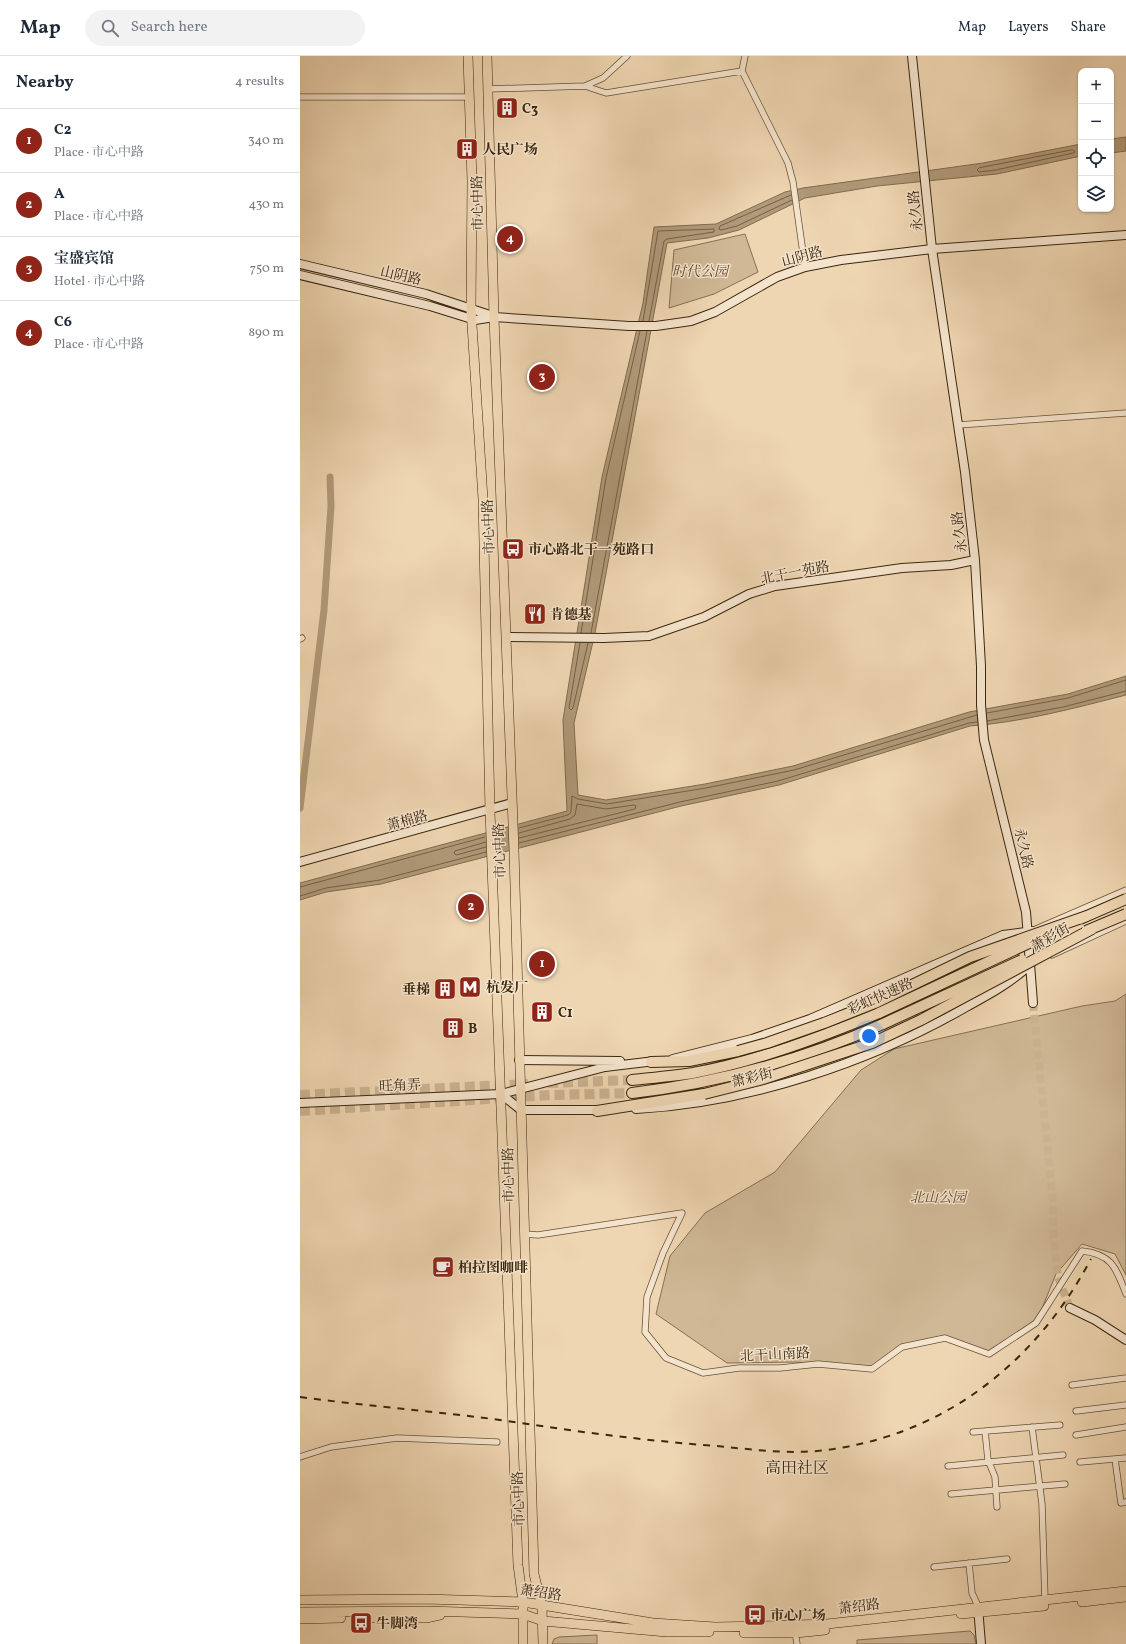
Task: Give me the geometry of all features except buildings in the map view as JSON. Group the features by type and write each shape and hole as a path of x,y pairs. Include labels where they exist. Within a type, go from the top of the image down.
{"highway":[{"name":"彩虹快速路","path":"632,1080 692,1073 746,1061 800,1044 878,1013 1126,899"},
{"name":"彩虹快速路","path":"632,1093 688,1086 750,1072 823,1048 882,1024 1126,913"},
{"path":"651,1062 689,1061 738,1051 767,1043 877,1002 970,957 1087,916"},
{"path":"597,1111 704,1094 763,1079 872,1042 921,1020 1092,929"}],"main road":[{"name":"市心中路","path":"468,56 472,181 471,309 483,499 490,811 502,1094 518,1565 523,1602 523,1644"},
{"name":"市心中路","path":"487,56 494,317 514,850 534,1574 542,1606 543,1644"},
{"name":"永久路","path":"912,56 932,249 958,426 975,560 981,666 981,705 984,740 1026,912 1033,1003"},
{"name":"山阴路","path":"300,275 430,306 472,319 494,317 629,326 656,326 691,321 715,312 777,277 805,267 841,260 932,249 1126,234"},
{"name":"山阴路","path":"300,264 426,294 494,317"},
{"name":"北干一苑路","path":"506,637 604,638 649,636 704,617 749,594 775,586 902,568 951,565 975,560"},
{"name":"萧棉路","path":"304,861 490,811 512,803"},
{"name":"萧彩街","path":"502,1094 605,1067 675,1058 752,1039 810,1019 1003,935 1028,932 1072,919 1126,895"},
{"name":"萧彩街","path":"521,1110 597,1111 670,1107 709,1102 793,1080 887,1046 942,1021 1013,981 1039,956 1126,913"},
{"name":"萧彩街","path":"519,1060 651,1062"},
{"name":"旺角弄","path":"300,1103 502,1094"},
{"path":"502,1094 521,1110"},
{"path":"1070,1308 1095,1320 1126,1340"},
{"name":"萧绍路","path":"454,1613 523,1614 543,1621 667,1632 795,1629 827,1624 979,1610 1044,1600 1126,1591"},
{"path":"981,1644 979,1610 1126,1597"},
{"path":"300,1600 424,1599 452,1601"},
{"path":"300,1612 426,1608 452,1601"},
{"name":"萧绍路","path":"452,1601 523,1602 653,1623 715,1627 795,1629"},
{"path":"300,1607 426,1608 454,1613"},
{"path":"300,1619 426,1618 454,1613"}],"street":[{"path":"585,86 603,78 627,56"},
{"path":"745,56 742,71 788,163 793,182 805,267"},
{"path":"488,89 585,86 606,93 742,71"},
{"path":"300,97 469,98"},
{"path":"958,426 1126,413"},
{"path":"1028,932 1126,890"},
{"path":"1030,965 1126,921"},
{"name":"北干山南路","path":"524,1234 538,1235 682,1212 663,1253 647,1297 645,1332 666,1358 703,1373 738,1368 780,1368 818,1364 872,1369 902,1347 945,1338 989,1354 1036,1323 1082,1251 1093,1252 1112,1262 1126,1294"},
{"path":"1072,1385 1126,1378"},
{"path":"1076,1411 1126,1405"},
{"path":"973,1432 1060,1425"},
{"path":"1032,1427 1042,1504 1044,1600"},
{"path":"1076,1435 1126,1427"},
{"path":"985,1431 989,1462 995,1477 998,1507"},
{"path":"300,1457 331,1447 397,1438 497,1442"},
{"path":"948,1466 1063,1455"},
{"path":"1080,1462 1126,1458"},
{"path":"1115,1459 1121,1503 1126,1502"},
{"path":"951,1494 1065,1484"},
{"path":"934,1566 1007,1559"},
{"path":"969,1563 972,1593 979,1610"},
{"path":"795,1629 797,1644"}],"green space":[{"name":"时代公园","path":"745,234 758,272 714,294 669,308 674,250"},
{"name":"北山公园","path":"1126,994 1126,1275 1115,1254 1082,1244 1056,1274 1036,1323 989,1354 945,1338 902,1347 872,1369 795,1362 727,1363 656,1314 670,1256 705,1213 775,1172 861,1070 894,1049 1082,1006 1115,1001"},
{"path":"970,1631 974,1635 976,1644 857,1644 857,1640"},
{"path":"597,1635 597,1644 552,1644 554,1639 559,1637"}],"water":[{"path":"1126,137 1126,151 1114,153 1114,139"},
{"path":"1078,145 1078,157 997,174 877,186 805,198 739,230 708,238 667,243 595,633 574,723 578,795 606,800 705,784 793,766 969,712 1068,694 1126,676 1126,695 1029,718 970,726 779,785 681,806 381,884 326,892 300,900 300,883 567,811 563,720 602,477 643,303 654,227 716,224 785,192 803,188 983,163"}],"waterway":[{"path":"300,808 324,610 331,506 330,477"}],"tunnel":[{"path":"1033,1003 1053,1203 1053,1236 1058,1277 1070,1308"},
{"path":"548,1083 632,1080"},
{"path":"300,1095 528,1084"},
{"path":"300,1111 550,1095 632,1093"}],"railway":[{"path":"300,1397 494,1419 667,1442 766,1451 804,1452 861,1444 903,1431 942,1413 978,1391 1011,1364 1041,1332 1068,1297 1091,1259"}],"place":[{"name":"C3","path":"507,108"},
{"name":"人民广场","path":"467,149"},
{"name":"C6","path":"510,239"},
{"name":"宝盛宾馆","path":"542,377"},
{"name":"市心路北干一苑路口","path":"513,549"},
{"name":"肯德基","path":"535,614"},
{"name":"A","path":"471,907"},
{"name":"C2","path":"542,964"},
{"name":"杭发厂","path":"470,987"},
{"name":"垂梯","path":"445,989"},
{"name":"C1","path":"542,1012"},
{"name":"B","path":"453,1028"},
{"name":"柏拉图咖啡","path":"443,1267"},
{"name":"市心广场","path":"755,1615"},
{"name":"牛脚湾","path":"361,1623"}],"district":[{"name":"高田社区","path":"797,1467"}]}
